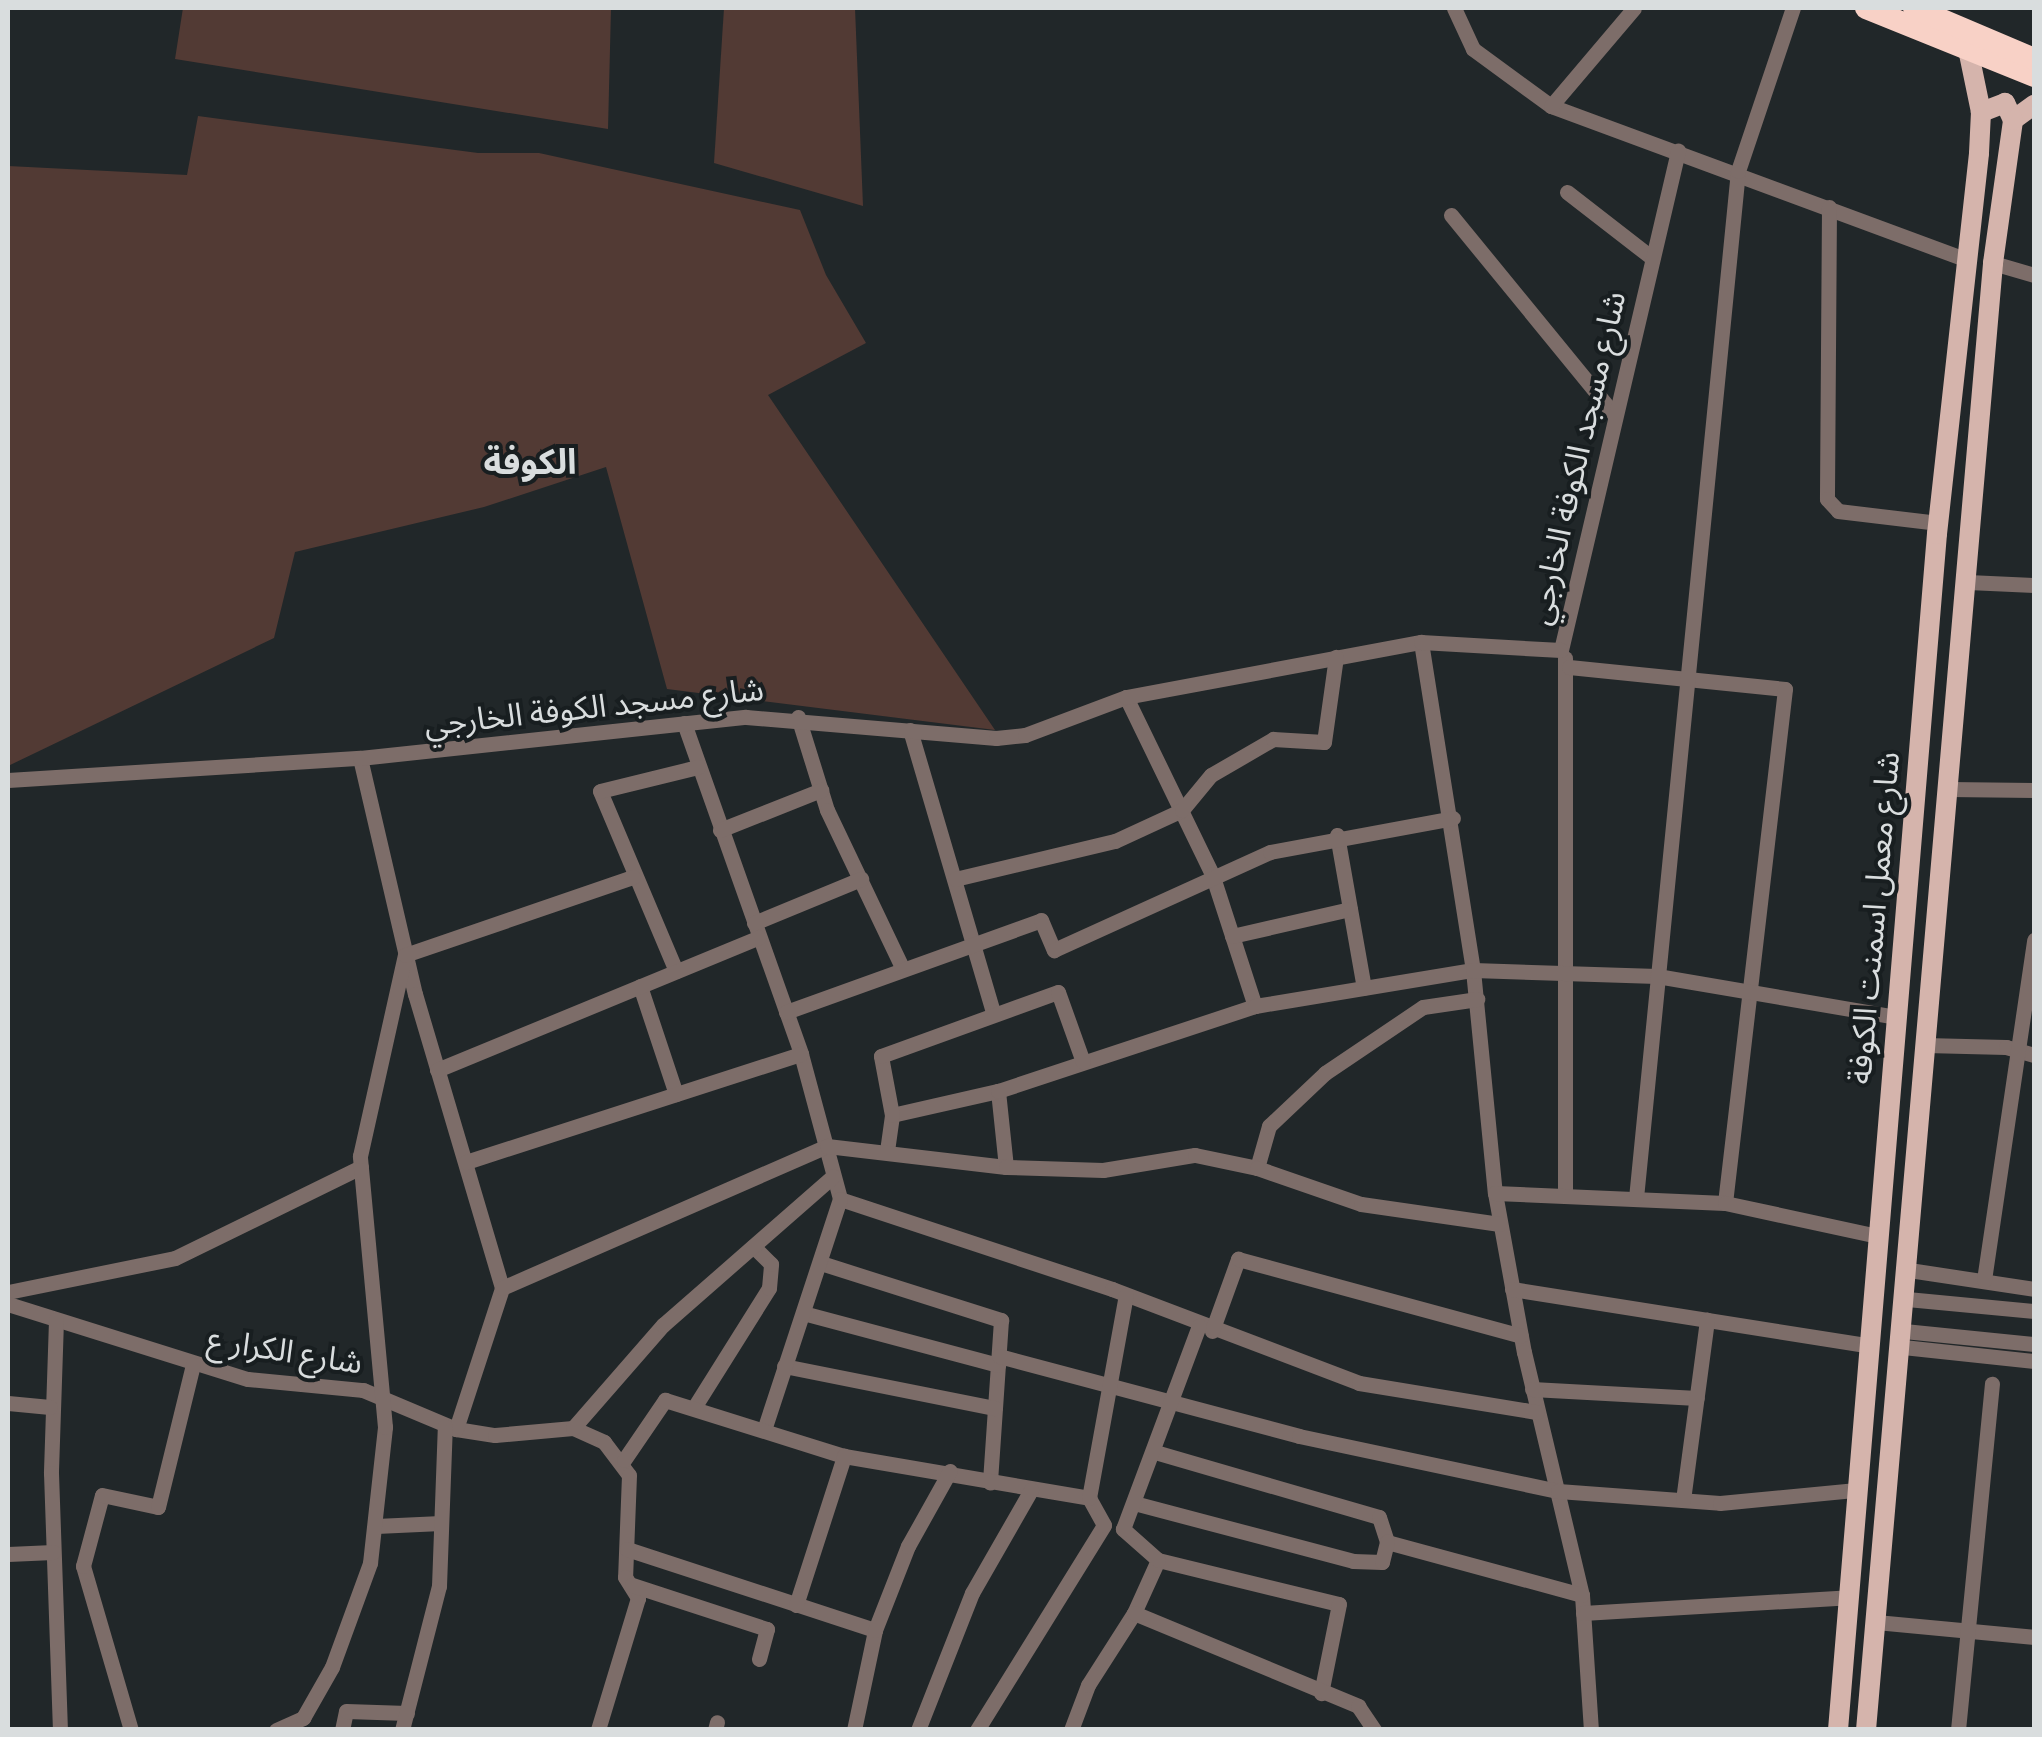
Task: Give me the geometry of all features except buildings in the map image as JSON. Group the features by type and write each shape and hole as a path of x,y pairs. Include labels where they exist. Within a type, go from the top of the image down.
{"highway":[{"path":"1866,8 2034,76"},
{"path":"1929,10 2034,59"}],"main road":[{"name":"شارع معمل اسمنت الكوفة","path":"1838,1730 1864,1368 1937,529 1982,112 1968,49"},
{"path":"1982,112 2005,104 2012,120 2034,105"},
{"name":"شارع معمل اسمنت الكوفة","path":"1866,1730 1901,1370 1993,263 2012,120"},
{"path":"1937,529 1956,543 1972,536"},
{"path":"1934,568 1955,564 1968,578"},
{"path":"1864,1368 1883,1377 1901,1370"},
{"path":"1860,1426 1882,1422 1895,1430"}],"street":[{"path":"1454,8 1473,49 1551,106 1738,171 1967,260"},
{"path":"1551,106 1634,8"},
{"path":"1636,1198 1684,678 1738,171 1792,8"},
{"name":"شارع مسجد الكوفة الخارجي","path":"8,780 360,758 684,724 798,717 910,730 1025,735 1126,697 1421,642 1562,650 1678,151"},
{"path":"1567,192 1652,258"},
{"path":"1829,207 1826,499 1838,511 1937,529"},
{"path":"1451,215 1614,414"},
{"path":"1993,263 2034,275"},
{"path":"1968,578 2034,586"},
{"path":"1421,642 1453,818 1474,970 1494,1193 1532,1390 1582,1595 1591,1730"},
{"path":"1562,650 1568,667 1563,972 1565,1195"},
{"path":"955,879 1115,842 1182,810 1211,774 1273,739 1324,742 1336,658"},
{"path":"1568,667 1785,689 1754,993 1726,1202"},
{"path":"1126,697 1212,874 1254,1006"},
{"path":"798,717 822,790 903,969"},
{"path":"684,724 801,1054 840,1200 824,1264 803,1313 764,1430"},
{"path":"910,730 993,1012"},
{"path":"360,758 405,955 502,1288 451,1428 439,1586 402,1730"},
{"path":"676,971 633,877 600,791 698,768"},
{"path":"1948,789 2034,790"},
{"path":"720,830 822,790"},
{"path":"786,1012 1041,920 1054,950 1212,874 1338,835 1453,818"},
{"path":"1338,835 1364,988"},
{"path":"405,955 633,877"},
{"path":"438,1070 676,971 861,878"},
{"path":"1232,936 1350,909"},
{"path":"1984,1280 2026,1053 2034,940"},
{"path":"276,1730 303,1718 332,1667 370,1563 385,1426 361,1166 405,955"},
{"path":"892,1114 998,1090 1254,1006 1474,970 1656,976 1896,1017"},
{"path":"640,986 676,1094"},
{"path":"888,1151 892,1114 881,1056 993,1012 1058,992 1084,1062"},
{"path":"1257,1168 1269,1126 1325,1073 1423,1007 1477,999"},
{"path":"1925,1045 2026,1053"},
{"path":"466,1162 801,1054"},
{"path":"998,1090 1006,1167"},
{"path":"502,1288 827,1146 1006,1167 1103,1170 1195,1155 1257,1168 1360,1204 1500,1224"},
{"path":"8,1292 175,1258 361,1166"},
{"path":"624,1460 597,1436 573,1428 663,1324 833,1176"},
{"path":"1494,1193 1726,1202 1877,1236"},
{"path":"840,1200 1126,1295 1358,1383 1537,1412"},
{"path":"696,1406 769,1288 771,1264 753,1246"},
{"path":"1123,1529 1238,1259 1521,1336"},
{"path":"824,1264 1001,1320 990,1483"},
{"path":"1909,1270 2034,1288"},
{"path":"1512,1289 1866,1345"},
{"path":"1126,1295 1104,1385 1088,1498 1104,1525 1123,1529 1158,1560 1339,1604 1321,1694"},
{"path":"1907,1299 2034,1311"},
{"path":"1944,1302 1944,1334"},
{"name":"شارع الكرار ع","path":"8,1304 248,1380 380,1396 451,1428 495,1435 573,1428"},
{"path":"803,1313 1104,1385 1174,1406 1558,1491 1720,1503 1856,1490"},
{"path":"56,1320 50,1408 60,1730"},
{"path":"1683,1500 1707,1320"},
{"path":"1903,1339 1944,1334 2034,1344"},
{"path":"1903,1339 2034,1362"},
{"path":"131,1730 83,1566 102,1495 158,1507 193,1364"},
{"path":"784,1366 995,1408"},
{"path":"1958,1730 1992,1384"},
{"path":"1532,1390 1697,1398"},
{"path":"759,1659 767,1629 632,1585 625,1578 624,1460 664,1400 696,1406 844,1456 950,1471 990,1483 1088,1498"},
{"path":"8,1404 50,1408"},
{"path":"1134,1503 1353,1560 1382,1562 1387,1542 1379,1517 1155,1452"},
{"path":"796,1606 844,1456"},
{"path":"854,1730 875,1630 908,1546 950,1471"},
{"path":"918,1730 972,1593 1031,1490"},
{"path":"376,1526 441,1523"},
{"path":"977,1730 1104,1525"},
{"path":"1387,1542 1582,1595"},
{"path":"627,1549 875,1630"},
{"path":"8,1554 53,1552"},
{"path":"1071,1730 1088,1686 1134,1613 1158,1560"},
{"path":"598,1730 635,1620 632,1585"},
{"path":"1584,1613 1849,1597"},
{"path":"1134,1613 1321,1694 1358,1706 1374,1730"},
{"path":"1876,1622 2034,1637"},
{"path":"342,1730 346,1711 407,1712"}],"shaded area":[{"path":"183,8 611,8 608,129 175,59"},
{"path":"724,8 855,8 863,206 714,163"},
{"path":"198,116 478,153 539,153 800,210 826,275 866,343 768,395 995,730 667,689 606,467 484,507 295,552 274,638 8,766 8,166 187,175"}],"district":[{"name":"الكوفة","path":"530,462"}]}
